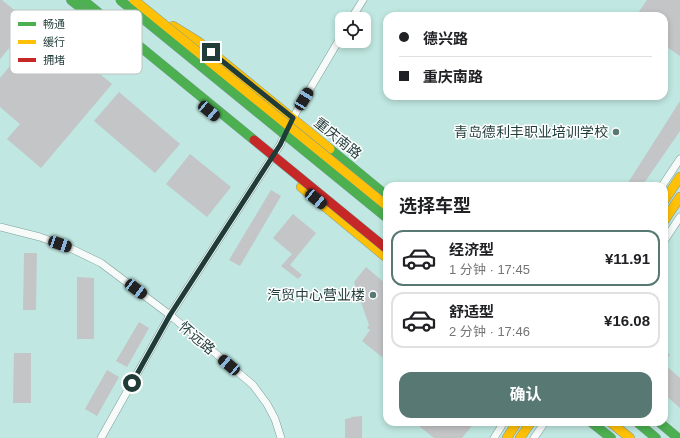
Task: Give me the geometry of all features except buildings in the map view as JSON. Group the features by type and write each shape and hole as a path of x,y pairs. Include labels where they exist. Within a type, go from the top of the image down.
{"main road":[{"path":"71,0 84,10"},
{"path":"83,0 95,10"},
{"path":"96,0 108,10"},
{"path":"120,0 132,10"},
{"path":"136,0 383,203"},
{"name":"重庆南路","path":"136,0 199,42 383,193"},
{"path":"142,18 383,215"},
{"path":"142,38 383,236"},
{"path":"142,48 383,246"},
{"path":"142,56 383,255"},
{"path":"668,195 680,177"},
{"path":"668,215 680,197"},
{"path":"507,438 515,426"},
{"path":"520,438 528,426"},
{"path":"596,426 612,438"},
{"path":"615,426 630,438"},
{"path":"642,426 656,438"},
{"path":"664,426 678,438"}],"street":[{"path":"356,12 363,0"},
{"path":"101,438 170,315 280,145 293,118 335,47"},
{"path":"665,182 680,159"},
{"path":"668,235 680,217"},
{"name":"怀远路","path":"0,227 40,237 70,248 101,263 170,315 253,386 267,404 275,419 281,438"},
{"path":"494,438 502,426"},
{"path":"534,438 542,426"}],"traffic: fast":[{"path":"71,0 84,10"},
{"path":"83,0 95,10"},
{"path":"120,0 132,10"},
{"path":"142,18 383,215"},
{"path":"142,48 254,140"},
{"path":"330,149 383,193"},
{"path":"596,426 611,438"},
{"path":"642,426 656,438"},
{"path":"664,426 678,438"}],"traffic: slow":[{"path":"134,0 383,203"},
{"path":"173,26 199,42 330,149"},
{"path":"668,195 680,177"},
{"path":"301,187 383,255"},
{"path":"668,215 680,197"},
{"path":"507,438 514,426"},
{"path":"520,438 528,426"},
{"path":"615,426 630,438"}],"traffic: jam":[{"path":"254,140 383,246"}],"place":[{"name":"青岛德利丰职业培训学校","path":"616,132"},
{"name":"汽贸中心营业楼","path":"373,295"}],"route":[{"path":"132,383 170,315 280,145 293,118 211,52"}]}
